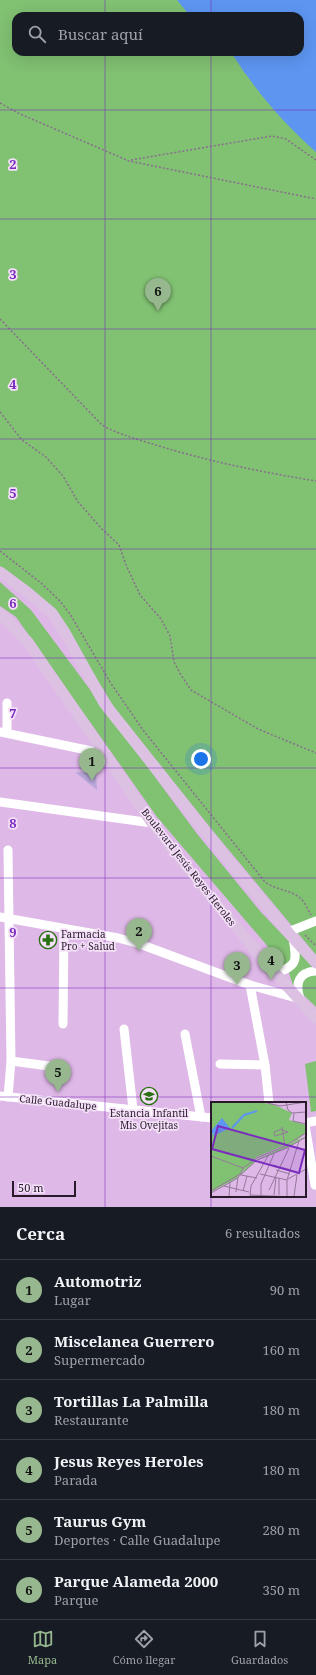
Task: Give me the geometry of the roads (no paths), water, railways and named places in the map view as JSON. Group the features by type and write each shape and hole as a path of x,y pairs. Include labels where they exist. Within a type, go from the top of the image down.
{"main road":[{"path":"0,572 46,607 64,631 104,703 165,783 290,935 316,963"},
{"name":"Boulevard Jesús Reyes Heroles","path":"0,613 28,642 152,823 185,866 275,973 316,1018"}],"street":[{"path":"7,703 3,732 106,754"},
{"path":"0,802 152,823"},
{"path":"4,1097 11,1061 5,917 8,850"},
{"path":"5,917 118,938 137,943 250,985 300,999 297,985 298,981 307,973 316,971"},
{"path":"275,973 286,970 294,964 296,955 290,935 298,928 315,921"},
{"path":"63,1024 64,929"},
{"path":"250,985 265,1065 269,1102"},
{"path":"124,1029 133,1110"},
{"path":"185,1034 201,1117"},
{"path":"11,1061 49,1066"},
{"path":"220,1064 265,1065"},
{"name":"Calle Guadalupe","path":"4,1097 211,1118"},
{"path":"306,1124 316,1122"},
{"path":"306,1130 315,1185"}],"water":[{"path":"177,0 316,0 316,152 271,107 233,56 304,56 304,12 187,12"}],"place":[{"name":"Parque Alameda 2000","path":"158,311"},
{"name":"Automotriz","path":"92,781"},
{"name":"Farmacia Pro + Salud","path":"48,940"},
{"name":"Miscelanea Guerrero","path":"139,951"},
{"name":"Jesus Reyes Heroles","path":"271,980"},
{"name":"Tortillas La Palmilla","path":"237,985"},
{"name":"Taurus Gym","path":"58,1092"},
{"name":"Estancia Infantil Mis Ovejitas","path":"149,1096"}]}
